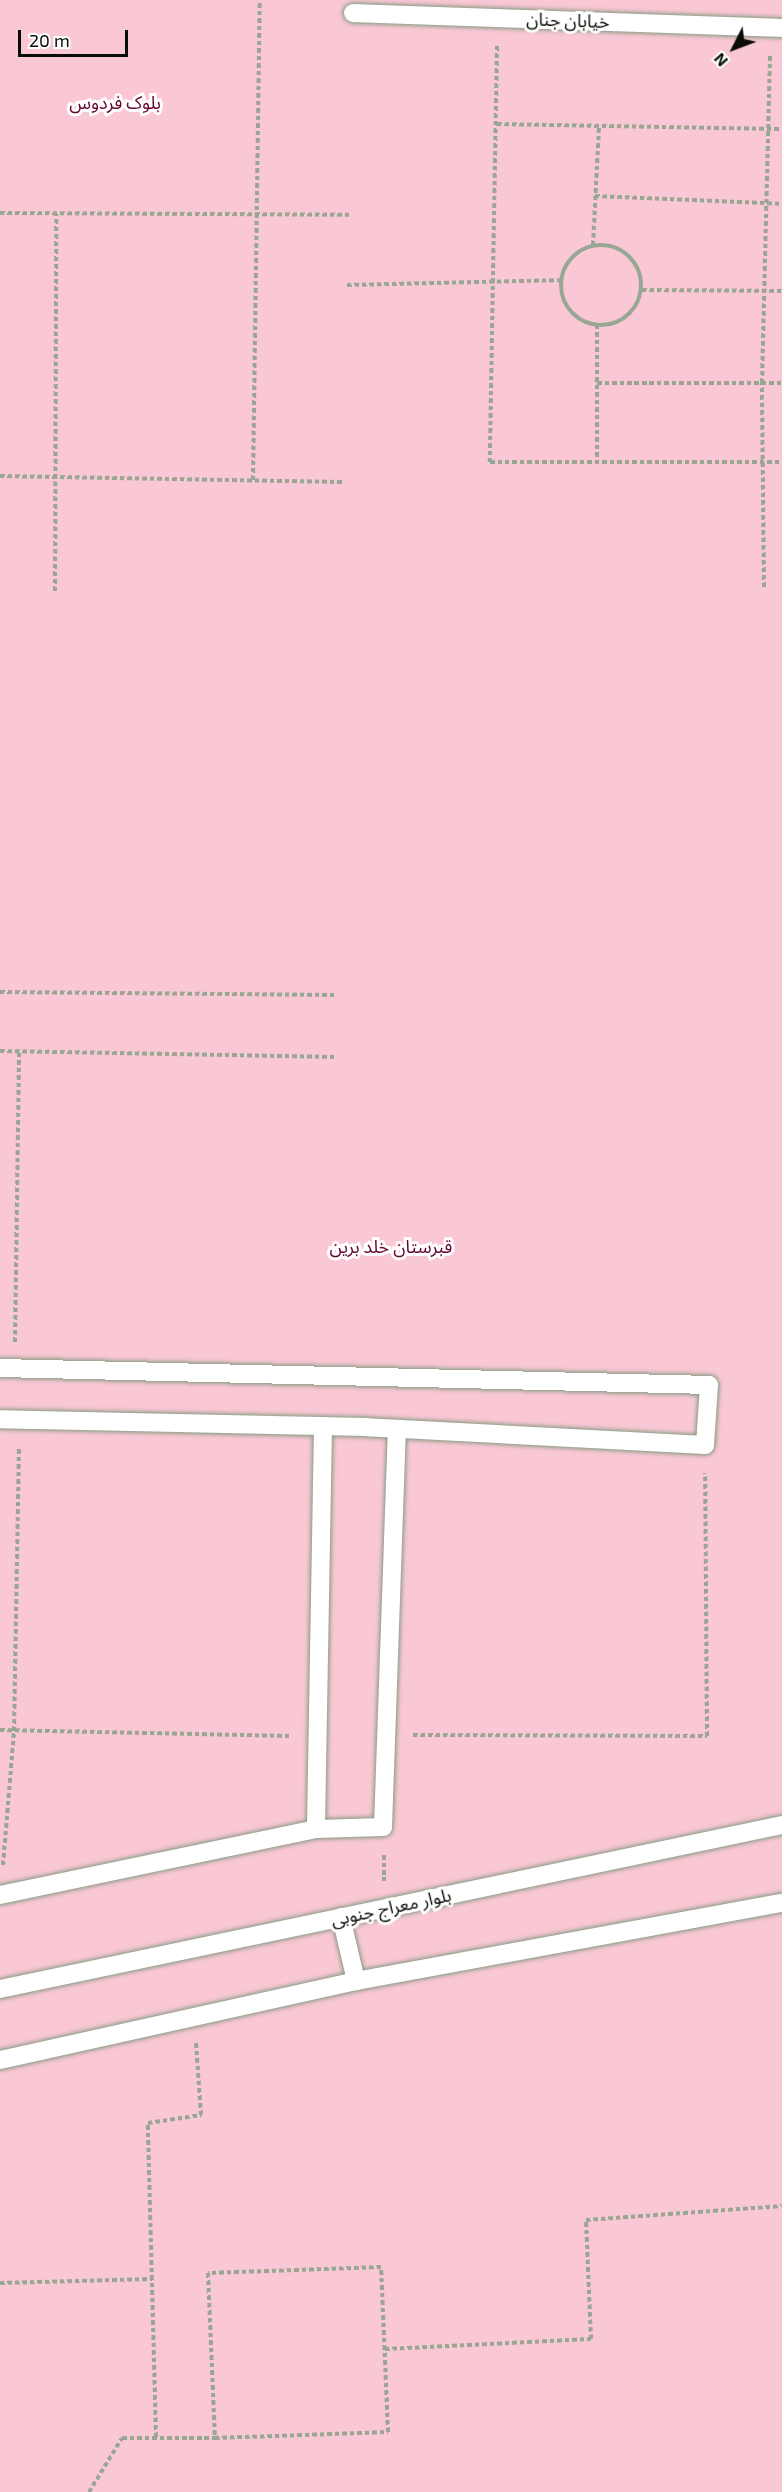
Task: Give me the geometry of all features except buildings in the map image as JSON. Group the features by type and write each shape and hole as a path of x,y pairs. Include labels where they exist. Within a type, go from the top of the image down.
{"lane":[{"name":"خیابان جنان","path":"353,13 776,28"},
{"path":"0,1419 323,1426 705,1445 709,1385 7,1369"},
{"path":"316,1829 323,1426"},
{"path":"1,1895 316,1829 383,1827 397,1429"},
{"name":"بلوار معراج جنوبی","path":"0,1989 782,1825"},
{"path":"0,2060 356,1981 782,1903"},
{"path":"341,1917 356,1981"}],"path":[{"path":"253,480 260,0"},
{"path":"497,18 497,124 490,281 490,462 782,462"},
{"path":"764,587 762,383 769,128 776,28"},
{"path":"497,124 782,129"},
{"path":"593,244 599,126"},
{"path":"595,196 782,204"},
{"path":"0,213 349,215"},
{"path":"55,591 56,214"},
{"path":"593,244 618,248 637,265 642,290 630,314 608,326 583,322 564,305 560,280 570,257 593,244"},
{"path":"347,285 560,280"},
{"path":"642,290 782,291"},
{"path":"597,325 597,463"},
{"path":"597,383 782,383"},
{"path":"0,476 343,482"},
{"path":"0,992 337,995"},
{"path":"0,1052 337,1057"},
{"path":"7,1369 20,1052"},
{"path":"1,1895 14,1731 19,1420"},
{"path":"386,1735 706,1736 705,1445"},
{"path":"0,1730 317,1736"},
{"path":"383,1827 385,1908"},
{"path":"156,2437 148,2123 201,2115 195,2017"},
{"path":"385,2349 591,2339 586,2220 782,2206"},
{"path":"89,2492 122,2438 215,2438 388,2432 381,2267 208,2272 215,2438"},
{"path":"0,2283 152,2279"}],"green space":[{"name":"قبرستان خلد برین","path":"0,0 782,0 782,2492 0,2492"}],"park label":[{"name":"بلوک فردوس","path":"115,102"}]}
